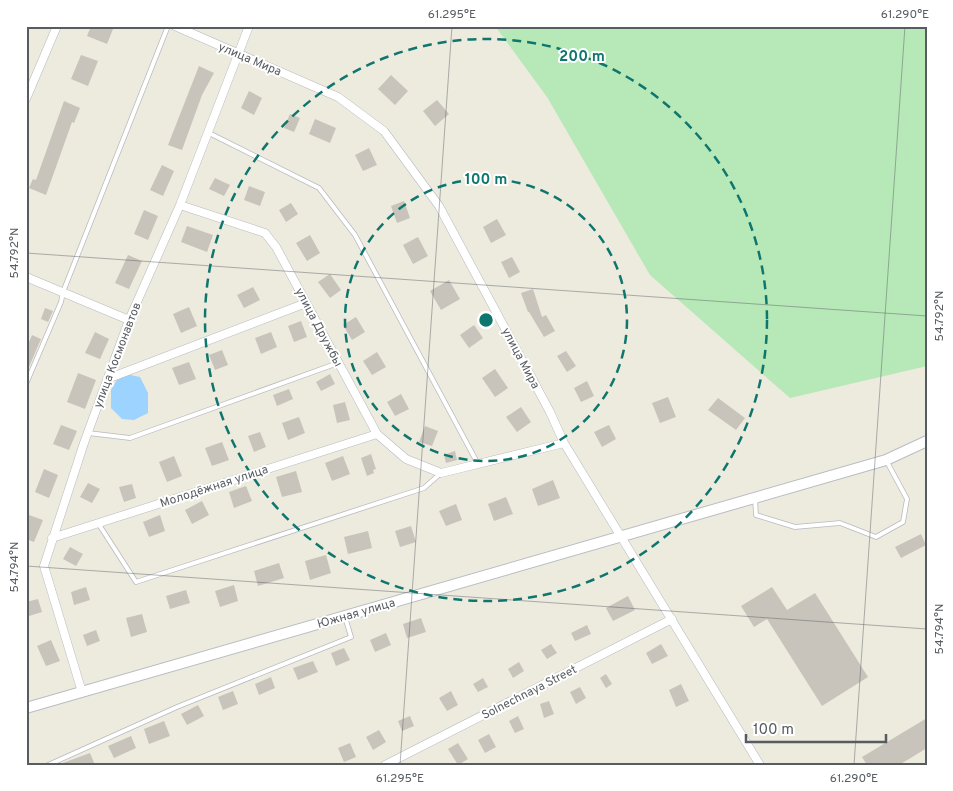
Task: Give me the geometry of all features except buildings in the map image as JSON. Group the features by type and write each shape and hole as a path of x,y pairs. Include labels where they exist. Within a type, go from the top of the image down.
{"main road":[{"name":"Южная улица","path":"26,708 623,538 886,460 927,441"}],"street":[{"path":"26,99 57,26"},
{"name":"улица Мира","path":"175,26 338,97 384,131 439,206 550,412 564,443 760,765"},
{"name":"улица Космонавтов","path":"82,692 44,566 106,378 129,320 180,205 249,26"},
{"name":"улица Дружбы","path":"180,205 264,233 276,247 376,434 406,459 440,473"},
{"path":"26,277 129,320"},
{"path":"106,378 306,303"},
{"name":"Молодёжная улица","path":"52,538 376,434"},
{"path":"440,473 564,443"},
{"name":"Solnechnaya Street","path":"385,765 672,619"}],"lane":[{"path":"26,384 61,302 63,292 168,26"},
{"path":"208,133 319,188 355,235 478,464"},
{"path":"88,433 130,438 338,363"},
{"path":"755,498 756,515 786,526 840,523 876,537 903,522 907,499 886,460"},
{"path":"98,523 136,582 424,488 440,473"},
{"path":"48,765 177,707 351,637 345,616"}],"green space":[{"path":"495,26 927,26 927,366 790,398 650,275 547,97"}],"water":[{"path":"121,373 140,377 148,393 148,413 134,420 122,419 111,408 111,390"}]}
